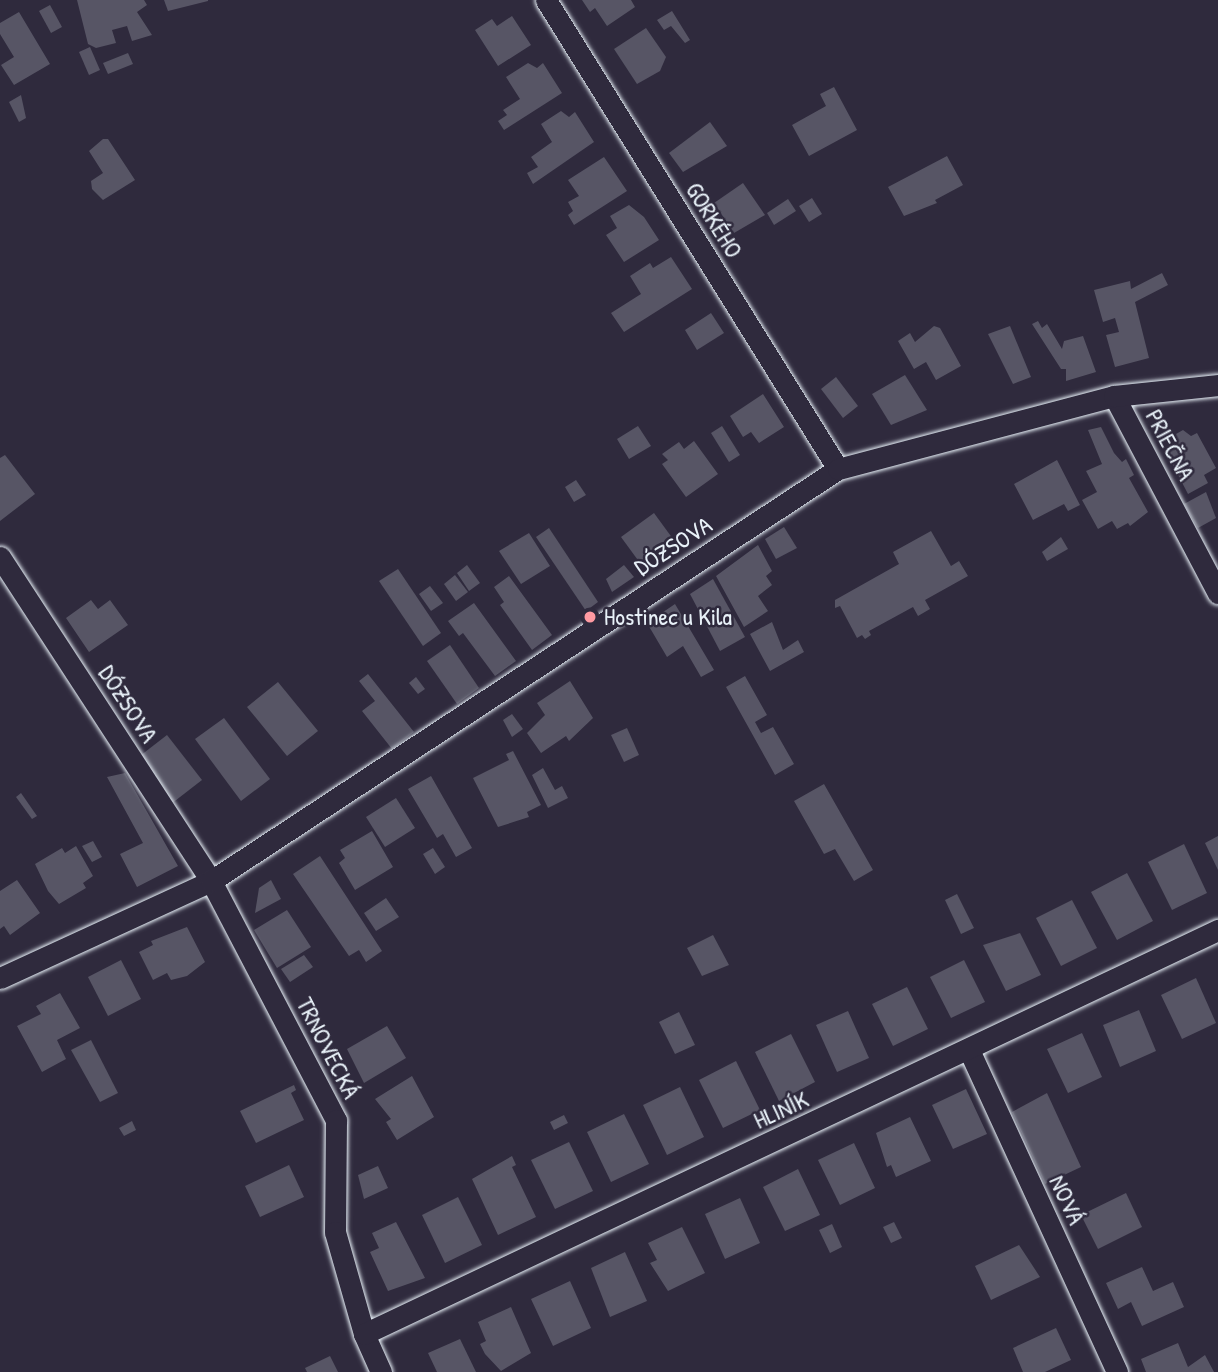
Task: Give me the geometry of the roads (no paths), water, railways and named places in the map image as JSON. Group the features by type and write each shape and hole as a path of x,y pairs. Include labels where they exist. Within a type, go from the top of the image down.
{"street":[{"name":"GORKÉHO","path":"546,0 838,469"},
{"name":"DÓZSOVA","path":"0,978 211,881 838,469 1114,396 1218,385"},
{"name":"PRIEČNA","path":"1114,396 1218,593"},
{"name":"DÓZSOVA","path":"0,556 211,881"},
{"name":"TRNOVECKÁ","path":"211,881 336,1120 335,1232 364,1334 381,1372"},
{"name":"HLINÍK","path":"364,1334 970,1050 1218,930"},
{"name":"NOVÁ","path":"970,1050 1117,1372"}],"place":[{"name":"Hostinec u Kila","path":"590,617"}]}
